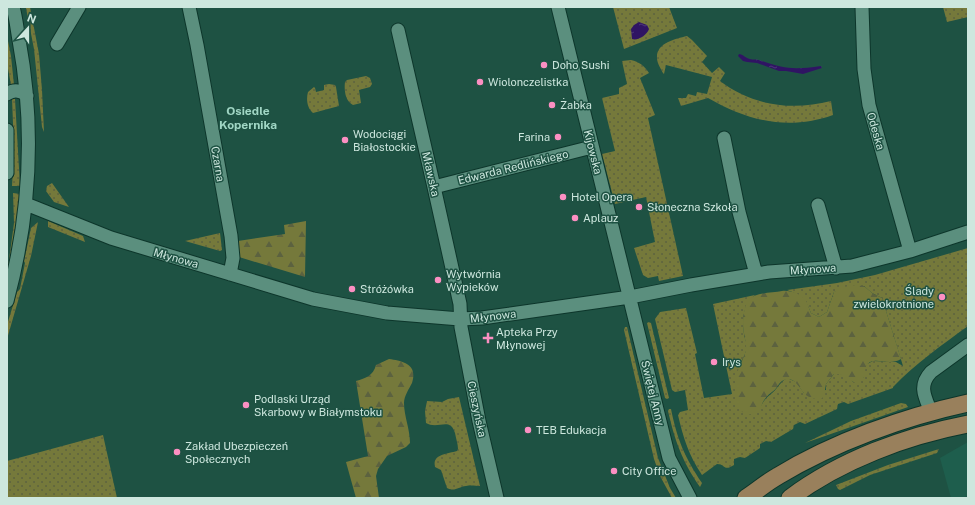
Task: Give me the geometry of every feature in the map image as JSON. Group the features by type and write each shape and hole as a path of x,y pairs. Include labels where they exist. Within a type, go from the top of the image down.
{"main road":[{"path":"746,498 778,476 834,447 931,412 968,403"},
{"path":"778,476 791,497 844,466 886,447 943,429 968,424"}],"street":[{"path":"7,302 9,286 20,245 26,204 28,142 27,96 23,60 13,7"},
{"path":"57,44 79,7"},
{"name":"Czarna","path":"189,7 231,236 233,258 230,274"},
{"name":"Kijowska","path":"558,7 630,297"},
{"name":"Odeska","path":"862,7 864,69 869,105 910,251"},
{"name":"Mławska","path":"398,30 460,304 460,319"},
{"path":"7,94 16,90 27,96"},
{"path":"7,130 7,173"},
{"path":"724,138 739,212 756,274"},
{"name":"Edwarda Redlińskiego","path":"434,187 592,147"},
{"name":"Młynowa","path":"26,204 106,237 313,299 388,313 460,319 489,317 630,297 756,274 836,268 871,262 968,232"},
{"path":"818,205 836,268"},
{"name":"Świętej Anny","path":"630,297 669,458 685,485 690,498"},
{"name":"Cieszyńska","path":"460,319 460,327 479,421 497,498"},
{"path":"931,412 924,393 923,382 968,345"},
{"name":"Świętej Anny","path":"685,485 701,498"}],"shaded area":[{"path":"968,442 968,496 951,498 940,458"}],"green space":[{"path":"30,7 39,54 44,132 42,127 34,49 26,8"},
{"path":"613,7 669,7 677,28 624,49"},
{"path":"943,7 968,7 968,17 947,22"},
{"path":"7,36 14,85 11,85 7,63"},
{"path":"687,36 707,56 702,62 712,73 719,67 725,73 720,81 733,89 759,101 787,106 802,106 831,101 833,115 816,120 784,123 753,118 738,113 708,98 681,106 678,98 686,98 688,94 696,96 697,92 707,94 712,77 666,65 664,74 663,73 657,60 660,49 667,42"},
{"path":"631,60 641,64 649,73 640,78 655,115 648,118 683,276 659,281 658,276 648,278 643,275 634,248 655,242 646,197 615,204 602,154 615,151 602,98 619,94 619,88 627,84 622,61"},
{"path":"366,76 370,78 372,84 370,87 359,90 361,103 353,105 348,101 345,92 345,82 347,80"},
{"path":"324,85 335,85 336,87 339,106 313,113 309,109 307,98 308,92 314,87 316,92 324,90"},
{"path":"12,98 15,99 20,186 12,186 14,149"},
{"path":"52,183 69,207 54,202 46,191 47,186"},
{"path":"13,193 20,194 15,234 7,275 14,223"},
{"path":"48,221 83,236 85,242 48,227"},
{"path":"306,221 305,277 239,257 238,241 285,234 284,225"},
{"path":"38,222 31,256 7,339 7,325 17,292 20,289 31,228"},
{"path":"220,233 222,250 220,251 185,241"},
{"path":"968,248 968,326 920,362 893,388 848,404 844,402 838,404 837,409 805,424 800,422 794,425 793,429 771,442 766,441 760,444 760,448 745,458 740,457 734,459 734,465 726,468 720,464 717,464 702,475 697,468 684,439 678,415 680,412 688,410 685,390 675,392 672,390 655,319 660,312 686,308 697,353 695,354 704,398 732,394 713,304 755,295 748,303 744,313 743,329 747,347 741,362 761,406 766,398 787,378 796,382 804,393 826,390 826,384 834,374 845,375 853,382 864,377 864,369 867,364 873,361 896,362 903,366 882,298 872,293 864,286 834,292 827,312 819,317 811,313 807,304 802,298 787,290 837,283 875,275"},
{"path":"856,285 864,286 872,293 882,298 901,359 889,362 872,361 868,363 864,377 858,383 845,376 834,374 826,384 824,396 821,399 807,396 795,382 786,379 782,381 766,398 763,402 761,410 751,414 742,412 737,402 736,382 738,371 746,349 743,321 745,308 748,301 754,296 764,293 782,291 792,292 799,294 807,302 811,313 819,317 827,312 834,292 844,287"},
{"path":"647,323 651,323 669,398 667,399 665,398"},
{"path":"625,327 627,327 658,458 670,488 676,498 672,498 660,476 654,459 624,330"},
{"path":"389,359 404,362 413,372 412,383 404,400 410,443 406,447 387,456 378,469 376,476 379,498 356,498 346,462 368,456 356,381 369,376 375,369 376,365"},
{"path":"459,397 480,486 468,486 452,490 447,488 441,470 435,467 435,463 436,459 441,455 457,451 458,447 455,433 450,425 430,425 426,423 425,411 427,401 442,402"},
{"path":"901,403 906,404 908,407 805,443 851,421"},
{"path":"671,409 682,448 702,483 700,487 688,468 676,441 668,411"},
{"path":"103,435 117,498 7,498 7,461"},
{"path":"939,449 937,453 870,475 840,490 836,485 888,465"}],"water":[{"path":"639,22 647,25 649,29 642,37 632,39 631,29"},
{"path":"739,54 748,58 783,67 803,68 821,66 822,68 803,74 779,71 757,63 743,61 738,56"}],"place":[{"name":"Doho Sushi","path":"544,65"},
{"name":"Wiolonczelistka","path":"480,82"},
{"name":"Żabka","path":"552,105"},
{"name":"Farina","path":"558,137"},
{"name":"Wodociągi Białostockie","path":"345,140"},
{"name":"Hotel Opera","path":"563,197"},
{"name":"Słoneczna Szkoła","path":"639,207"},
{"name":"Aplauz","path":"575,218"},
{"name":"Wytwórnia Wypieków","path":"438,280"},
{"name":"Stróżówka","path":"352,289"},
{"name":"Ślady zwielokrotnione","path":"942,297"},
{"name":"Apteka Przy Młynowej","path":"488,338"},
{"name":"Irys","path":"714,362"},
{"name":"Podlaski Urząd Skarbowy w Białymstoku","path":"246,405"},
{"name":"TEB Edukacja","path":"528,430"},
{"name":"Zakład Ubezpieczeń Społecznych","path":"177,452"},
{"name":"City Office","path":"614,471"}],"district":[{"name":"Osiedle Kopernika","path":"248,118"}]}
